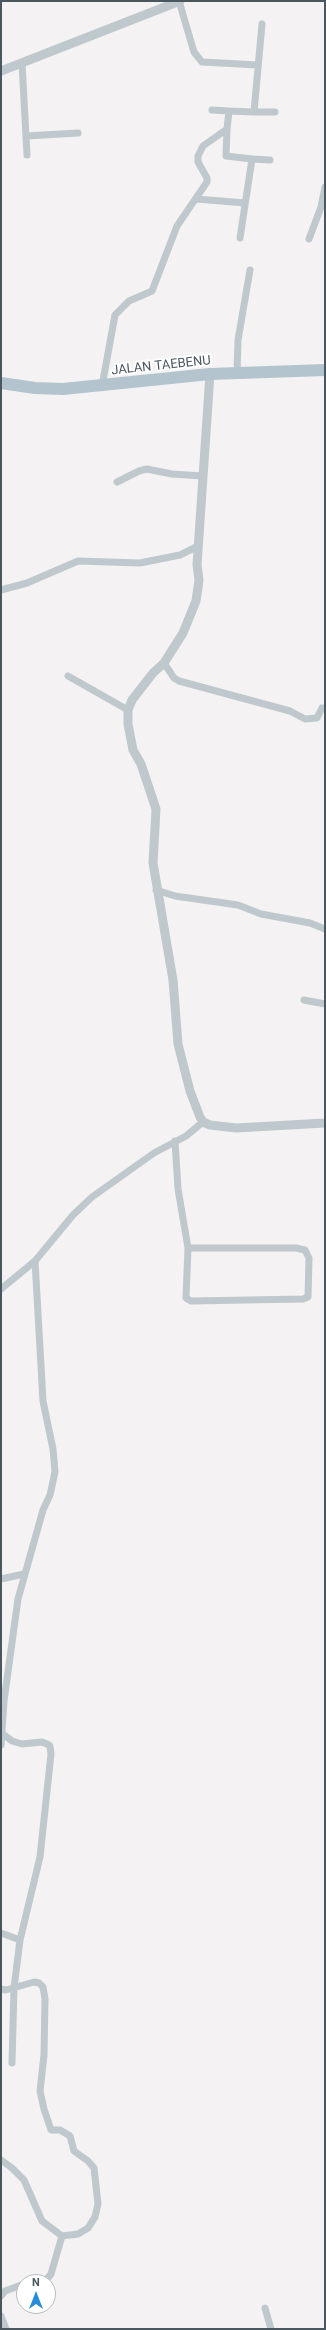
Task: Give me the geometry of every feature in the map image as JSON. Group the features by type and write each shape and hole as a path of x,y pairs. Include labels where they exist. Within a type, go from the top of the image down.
{"main road":[{"name":"JALAN TAEBENU","path":"1,383 35,388 102,386 237,372 325,370"}],"street":[{"path":"1,71 180,1 194,52 202,62 258,65"},
{"path":"254,112 262,24"},
{"path":"22,63 28,155"},
{"path":"212,110 275,112"},
{"path":"229,111 226,156 252,160 270,160"},
{"path":"102,386 115,314 129,301 152,291 177,226 197,199 207,182 207,178 198,162 198,156 203,146 227,129"},
{"path":"26,136 78,133"},
{"path":"240,238 252,160"},
{"path":"309,239 321,207 325,187"},
{"path":"197,199 245,203"},
{"path":"237,372 238,340 250,270"},
{"path":"210,374 198,546 199,580 196,601 184,633 164,663 153,673 132,700 128,710 128,724 133,750 142,764 156,809 153,863 156,890 173,980 178,1044 190,1091 203,1122 216,1127 236,1128 325,1123"},
{"path":"117,482 139,471 147,469 172,474 203,476"},
{"path":"1,590 27,583 78,561 140,563 180,555 198,546"},
{"path":"164,663 174,678 179,681 290,711 305,718 317,718 322,708"},
{"path":"68,676 128,710"},
{"path":"156,890 175,896 238,905 262,914 310,924 325,929"},
{"path":"304,1000 325,1004"},
{"path":"1,1289 35,1261 73,1215 92,1197 154,1153 186,1136 203,1122"},
{"path":"175,1141 178,1189 188,1248 184,1292 188,1300 303,1299 308,1296 309,1258 305,1250 296,1248 188,1248"},
{"path":"1,1745 3,1734 4,1687 18,1599 43,1510 50,1495 55,1472 53,1449 44,1402 35,1261"},
{"path":"1,1579 24,1574"},
{"path":"3,1734 12,1741 22,1744 42,1742 47,1744 50,1746 51,1754 40,1857 20,1940 14,1988 12,2063"},
{"path":"1,1933 20,1940"},
{"path":"1,1989 14,1988 34,1982 39,1982 43,1987 45,1999 44,2055 40,2091 51,2130 60,2130 70,2136 74,2151 88,2161 95,2172 98,2197 95,2217 88,2228 81,2233 62,2236 39,2217 24,2180 1,2160"},
{"path":"51,2274 62,2236"},
{"path":"1,2296 5,2291 16,2287"},
{"path":"266,2308 271,2329"},
{"path":"1,2316 6,2329"}]}
